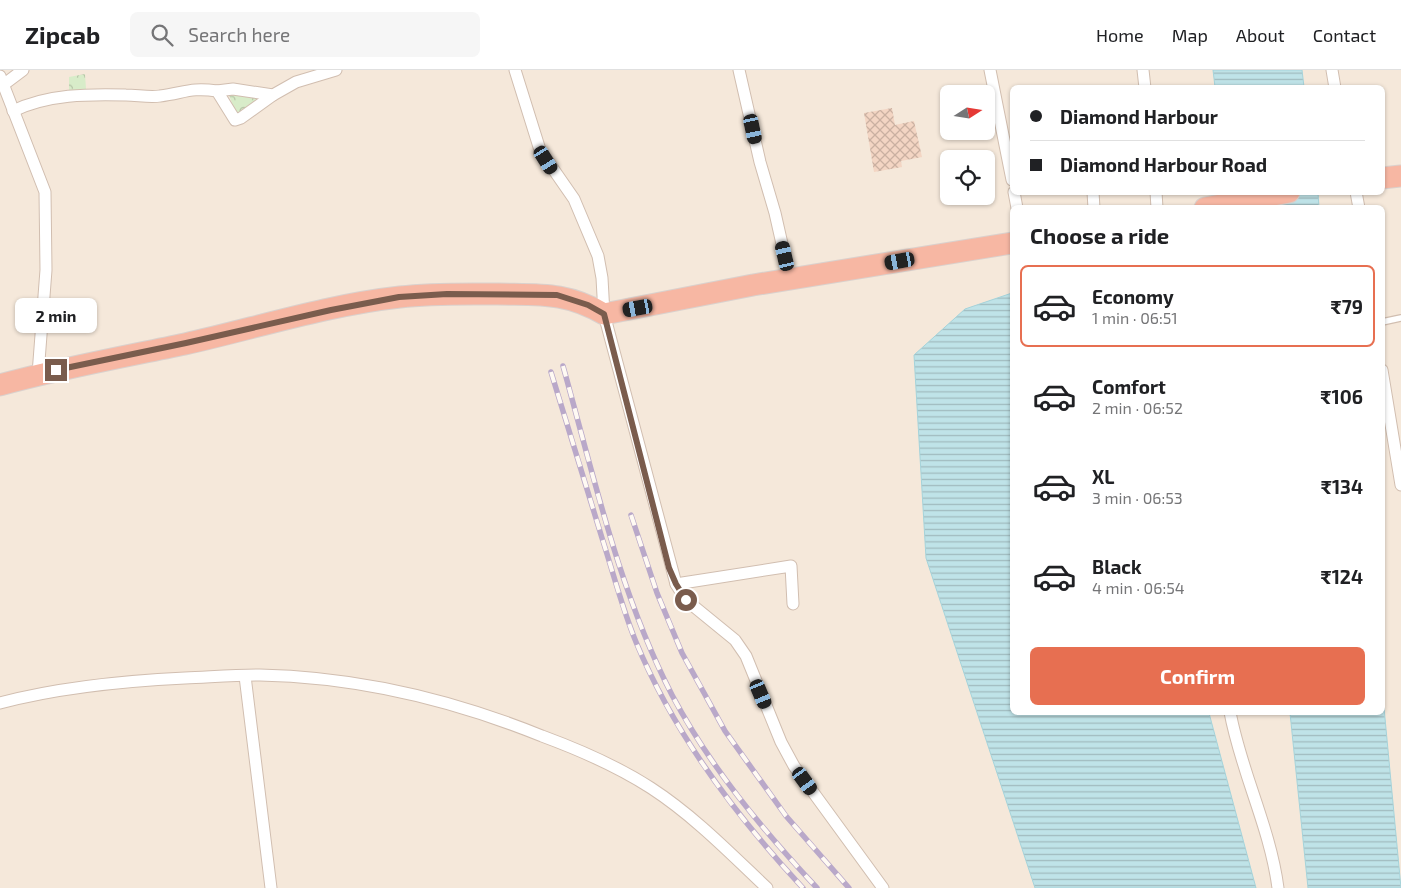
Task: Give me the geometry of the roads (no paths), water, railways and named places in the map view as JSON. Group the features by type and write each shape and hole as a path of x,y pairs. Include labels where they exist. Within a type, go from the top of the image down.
{"highway":[{"path":"1385,178 1401,176"},
{"path":"1221,205 1273,195"},
{"path":"0,384 331,310 399,297 447,294 557,295 588,305 604,314 790,279 1010,243"}],"street":[{"path":"24,70 2,80 44,192 46,270 38,374"},
{"path":"217,91 235,120 296,82 336,70"},
{"path":"515,70 540,150 574,199 598,256 602,278 604,314 676,584 686,600 735,640 746,656 781,742 794,766 883,888"},
{"path":"739,70 790,279"},
{"path":"990,70 1009,159"},
{"path":"1143,70 1145,85"},
{"path":"1332,70 1334,85"},
{"path":"13,111 38,101 64,97 97,95 160,96 196,88 217,91 232,89 273,95"},
{"path":"1385,388 1401,485"},
{"path":"676,584 791,566 793,604"},
{"path":"0,703 62,690 133,681 245,676 330,681 406,693 456,705 563,744 619,770 650,787 681,809 767,888"},
{"path":"245,676 271,888"},
{"path":"1231,715 1252,792 1268,837 1278,888"}],"lane":[{"path":"1385,321 1401,318"}],"water":[{"path":"1213,70 1302,70 1304,85 1215,85"},
{"path":"1227,195 1318,195 1319,205 1229,205"},
{"path":"1010,294 1010,715 1210,715 1256,888 1035,888 926,558 914,355 965,309"},
{"path":"1290,715 1385,715 1401,888 1308,888"}],"railway":[{"path":"563,366 609,534 622,575 653,656 687,722 720,772 776,843 817,888"},
{"path":"551,372 622,603 651,676 688,741 731,803 778,861 803,888"},
{"path":"631,515 657,593 682,653 725,731 786,816 849,888"}]}
